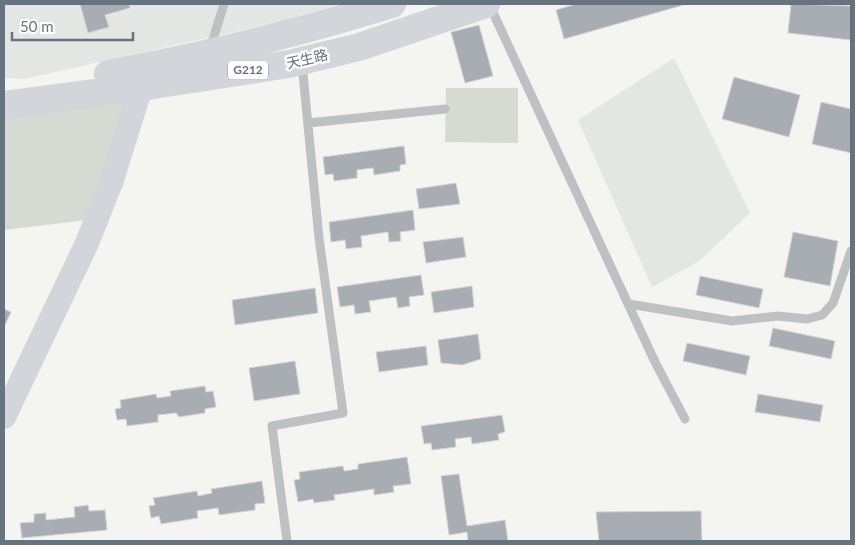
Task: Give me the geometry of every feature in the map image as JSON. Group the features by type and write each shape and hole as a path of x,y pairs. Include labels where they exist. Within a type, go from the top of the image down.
{"highway":[{"name":"天生路","path":"4,88 48,84 208,54 328,23 392,4"},
{"name":"天生路","path":"4,105 142,87 302,61 359,47 487,4"}],"street":[{"path":"4,417 87,243 112,180 142,87"}],"lane":[{"path":"208,54 224,4"},
{"path":"487,4 685,419"},
{"path":"287,541 272,426 343,413 319,238 302,61"},
{"path":"308,123 445,109"},
{"path":"629,304 732,321 778,316 807,319 822,315 834,303 851,251"}],"shaded area":[{"path":"4,4 340,4 292,19 24,79 4,78"},
{"path":"674,58 750,213 698,262 652,287 578,120"},
{"path":"141,87 96,219 4,230 4,105"},
{"path":"446,88 518,88 518,143 445,142"}],"building":[{"path":"80,4 129,4 130,8 105,15 109,27 88,33"},
{"path":"576,4 687,4 564,39 556,10"},
{"path":"791,4 851,6 851,40 788,33"},
{"path":"479,25 493,76 465,83 451,32"},
{"path":"734,77 800,95 789,137 722,119"},
{"path":"821,102 851,109 851,153 812,144"},
{"path":"404,146 406,164 400,165 400,171 374,175 373,168 357,170 357,178 334,181 333,174 325,175 323,157"},
{"path":"456,183 460,204 419,209 416,189"},
{"path":"413,210 415,230 400,232 401,241 389,242 388,232 361,236 362,247 346,249 345,240 331,242 329,222"},
{"path":"793,232 838,241 830,286 784,277"},
{"path":"463,237 466,257 426,263 423,242"},
{"path":"421,275 424,295 409,297 410,306 398,308 396,297 369,301 371,312 355,314 354,305 340,307 337,287"},
{"path":"700,276 763,289 759,308 696,295"},
{"path":"472,286 474,307 434,313 431,292"},
{"path":"315,288 318,313 235,325 232,300"},
{"path":"4,309 11,312 4,327"},
{"path":"773,328 835,341 831,359 769,346"},
{"path":"478,334 481,359 462,365 441,363 438,340"},
{"path":"687,343 750,356 746,375 683,361"},
{"path":"426,346 428,365 379,372 376,352"},
{"path":"295,361 300,394 254,401 249,368"},
{"path":"205,386 206,392 213,391 216,407 205,409 205,413 179,417 176,413 158,415 158,422 127,426 126,419 117,420 115,409 121,408 120,400 156,394 157,398 171,396 170,391"},
{"path":"758,394 823,405 820,422 755,412"},
{"path":"502,415 505,432 498,434 499,440 472,444 471,437 455,439 456,447 432,450 431,443 424,444 421,426"},
{"path":"407,457 411,484 393,486 394,492 374,495 374,489 334,495 335,500 314,503 313,499 298,502 294,480 300,479 299,472 343,466 344,471 358,469 358,464"},
{"path":"459,474 467,526 505,520 508,541 468,541 467,532 449,535 441,476"},
{"path":"262,481 265,503 255,504 255,510 219,515 218,508 197,511 198,518 161,524 159,516 151,518 149,506 155,505 153,498 197,491 198,496 212,493 211,489"},
{"path":"88,505 89,511 105,510 107,530 22,538 20,523 34,522 34,514 46,513 46,520 75,517 74,507"},
{"path":"701,511 702,541 599,541 596,512"}]}
